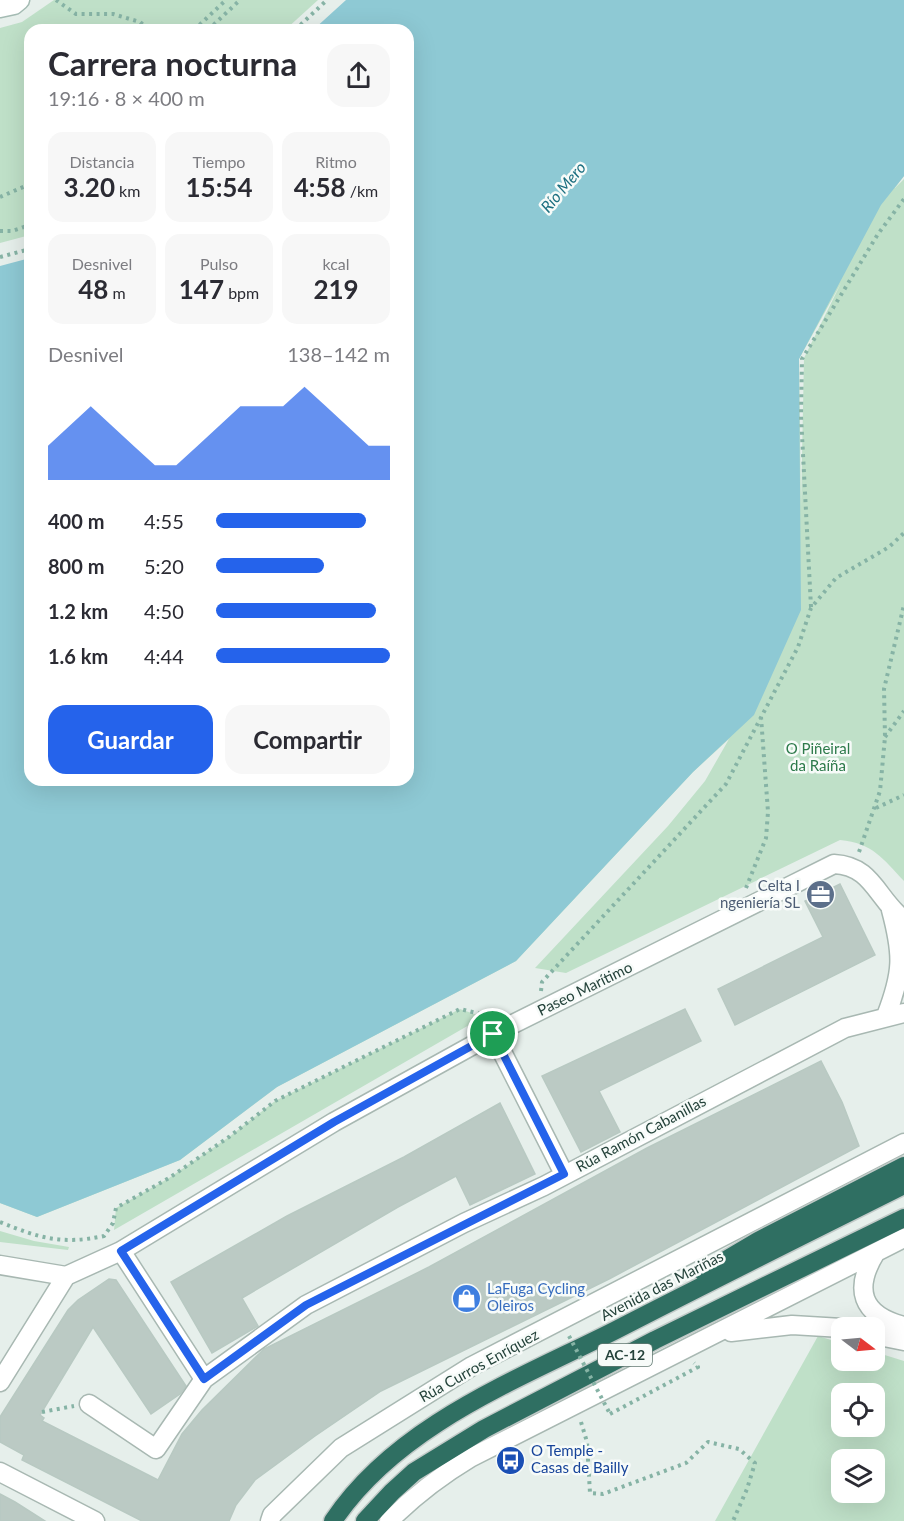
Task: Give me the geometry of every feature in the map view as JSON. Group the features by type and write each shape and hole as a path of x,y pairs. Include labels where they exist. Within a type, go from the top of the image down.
{"highway":[{"path":"669,1303 701,1275 758,1241 904,1166"},
{"name":"Avenida das Mariñas","path":"333,1521 360,1488 411,1441 480,1399 904,1185"},
{"name":"AC-12","path":"366,1521 392,1492 414,1473 484,1429 654,1340 904,1218"}],"street":[{"path":"0,8 14,5 20,0"},
{"name":"Paseo Marítimo","path":"66,1276 121,1251 334,1122 493,1034 834,864 852,866 864,872 897,915"},
{"name":"Rúa Ramón Cabanillas","path":"89,1404 156,1449 204,1379 306,1305 845,1028 898,1016 895,992 901,959 897,915"},
{"path":"493,1034 564,1174"},
{"name":"Rúa Curros Enríquez","path":"270,1521 272,1515 341,1448 472,1366 904,1143"},
{"path":"389,1521 409,1501 443,1474 470,1458 904,1238"},
{"path":"121,1251 204,1379"},
{"path":"876,1252 866,1267 863,1289 868,1307 883,1320 904,1326"},
{"path":"0,1265 66,1276 0,1382"},
{"path":"687,1348 736,1330 792,1325 831,1327"},
{"path":"885,1337 904,1341"},
{"path":"0,1472 95,1521"}],"path":[{"path":"56,0 76,14 113,14 142,24"},
{"path":"200,24 226,0"},
{"path":"214,24 240,0"},
{"path":"301,24 327,0"},
{"path":"0,197 24,187"},
{"path":"811,608 801,416 802,359 878,234 904,199"},
{"path":"0,231 12,231 24,227"},
{"path":"0,257 24,251"},
{"path":"541,998 542,981 726,784 798,647 811,608 836,578 890,547 904,533"},
{"path":"859,852 880,791 885,737 884,689 904,605"},
{"path":"885,737 904,711"},
{"path":"743,896 766,838 768,812 761,716"},
{"path":"876,808 904,795"},
{"path":"0,1222 38,1238 83,1240 104,1236 112,1223 116,1208 169,1178 229,1137 274,1101 460,1010 481,1014 493,1034"},
{"path":"570,1336 609,1414"},
{"path":"42,1412 89,1404"},
{"path":"574,1406 585,1429 590,1493 603,1494 686,1463 708,1442 739,1449 755,1463 733,1521"}],"green space":[{"path":"54,0 318,0 292,24 24,24 24,237 0,243 0,28 22,22"},
{"name":"O Piñeiral da Raíña","path":"904,0 904,176 895,188 904,179 904,881 869,848 840,840 566,973 535,968 668,826 705,781 729,739 693,772 516,961 277,1087 180,1160 37,1217 0,1203 0,602 24,744 24,786 414,786 414,771","holes":["841,283 804,358 801,507 799,359"]},
{"path":"460,1009 483,1017 114,1230 116,1208 169,1178 229,1137 275,1101"},
{"path":"0,1231 34,1241 69,1247 68,1250 0,1242"},
{"path":"818,1336 831,1340 831,1371 885,1371 885,1355 904,1361 904,1521 715,1521"}],"water":[{"name":"Río Mero","path":"346,0 904,0 904,176 881,205 799,359 801,610 754,715 693,772 516,961 277,1087 180,1160 37,1217 0,1203 0,266 24,260 24,786 414,786 414,24 320,24"}],"building":[{"path":"840,884 875,955 735,1025 718,989 823,937 805,901"},
{"path":"685,1009 701,1041 599,1091 620,1132 581,1152 542,1076"},
{"path":"821,1061 842,1102 859,1146 609,1279 381,1391 255,1480 236,1505 229,1521 142,1521 22,1460 24,1455 0,1442 0,1417 68,1310 78,1300 109,1279 116,1280 186,1386 180,1394 151,1414 93,1327 40,1415 44,1418 42,1421 158,1480 182,1434 202,1410 264,1349 429,1267 647,1148"},
{"path":"500,1103 535,1174 470,1205 456,1176 398,1207 242,1298 258,1326 212,1353 171,1282 287,1216 404,1157"},
{"path":"0,1494 15,1502 45,1521 0,1521"}],"place":[{"name":"Celta I ngeniería SL","path":"821,895"},
{"name":"LaFuga Cycling Oleiros","path":"466,1298"},
{"name":"O Temple - Casas de Bailly","path":"510,1460"}],"route":[{"path":"493,1034 564,1174 306,1305 204,1379 121,1251 334,1122 493,1034"}]}
